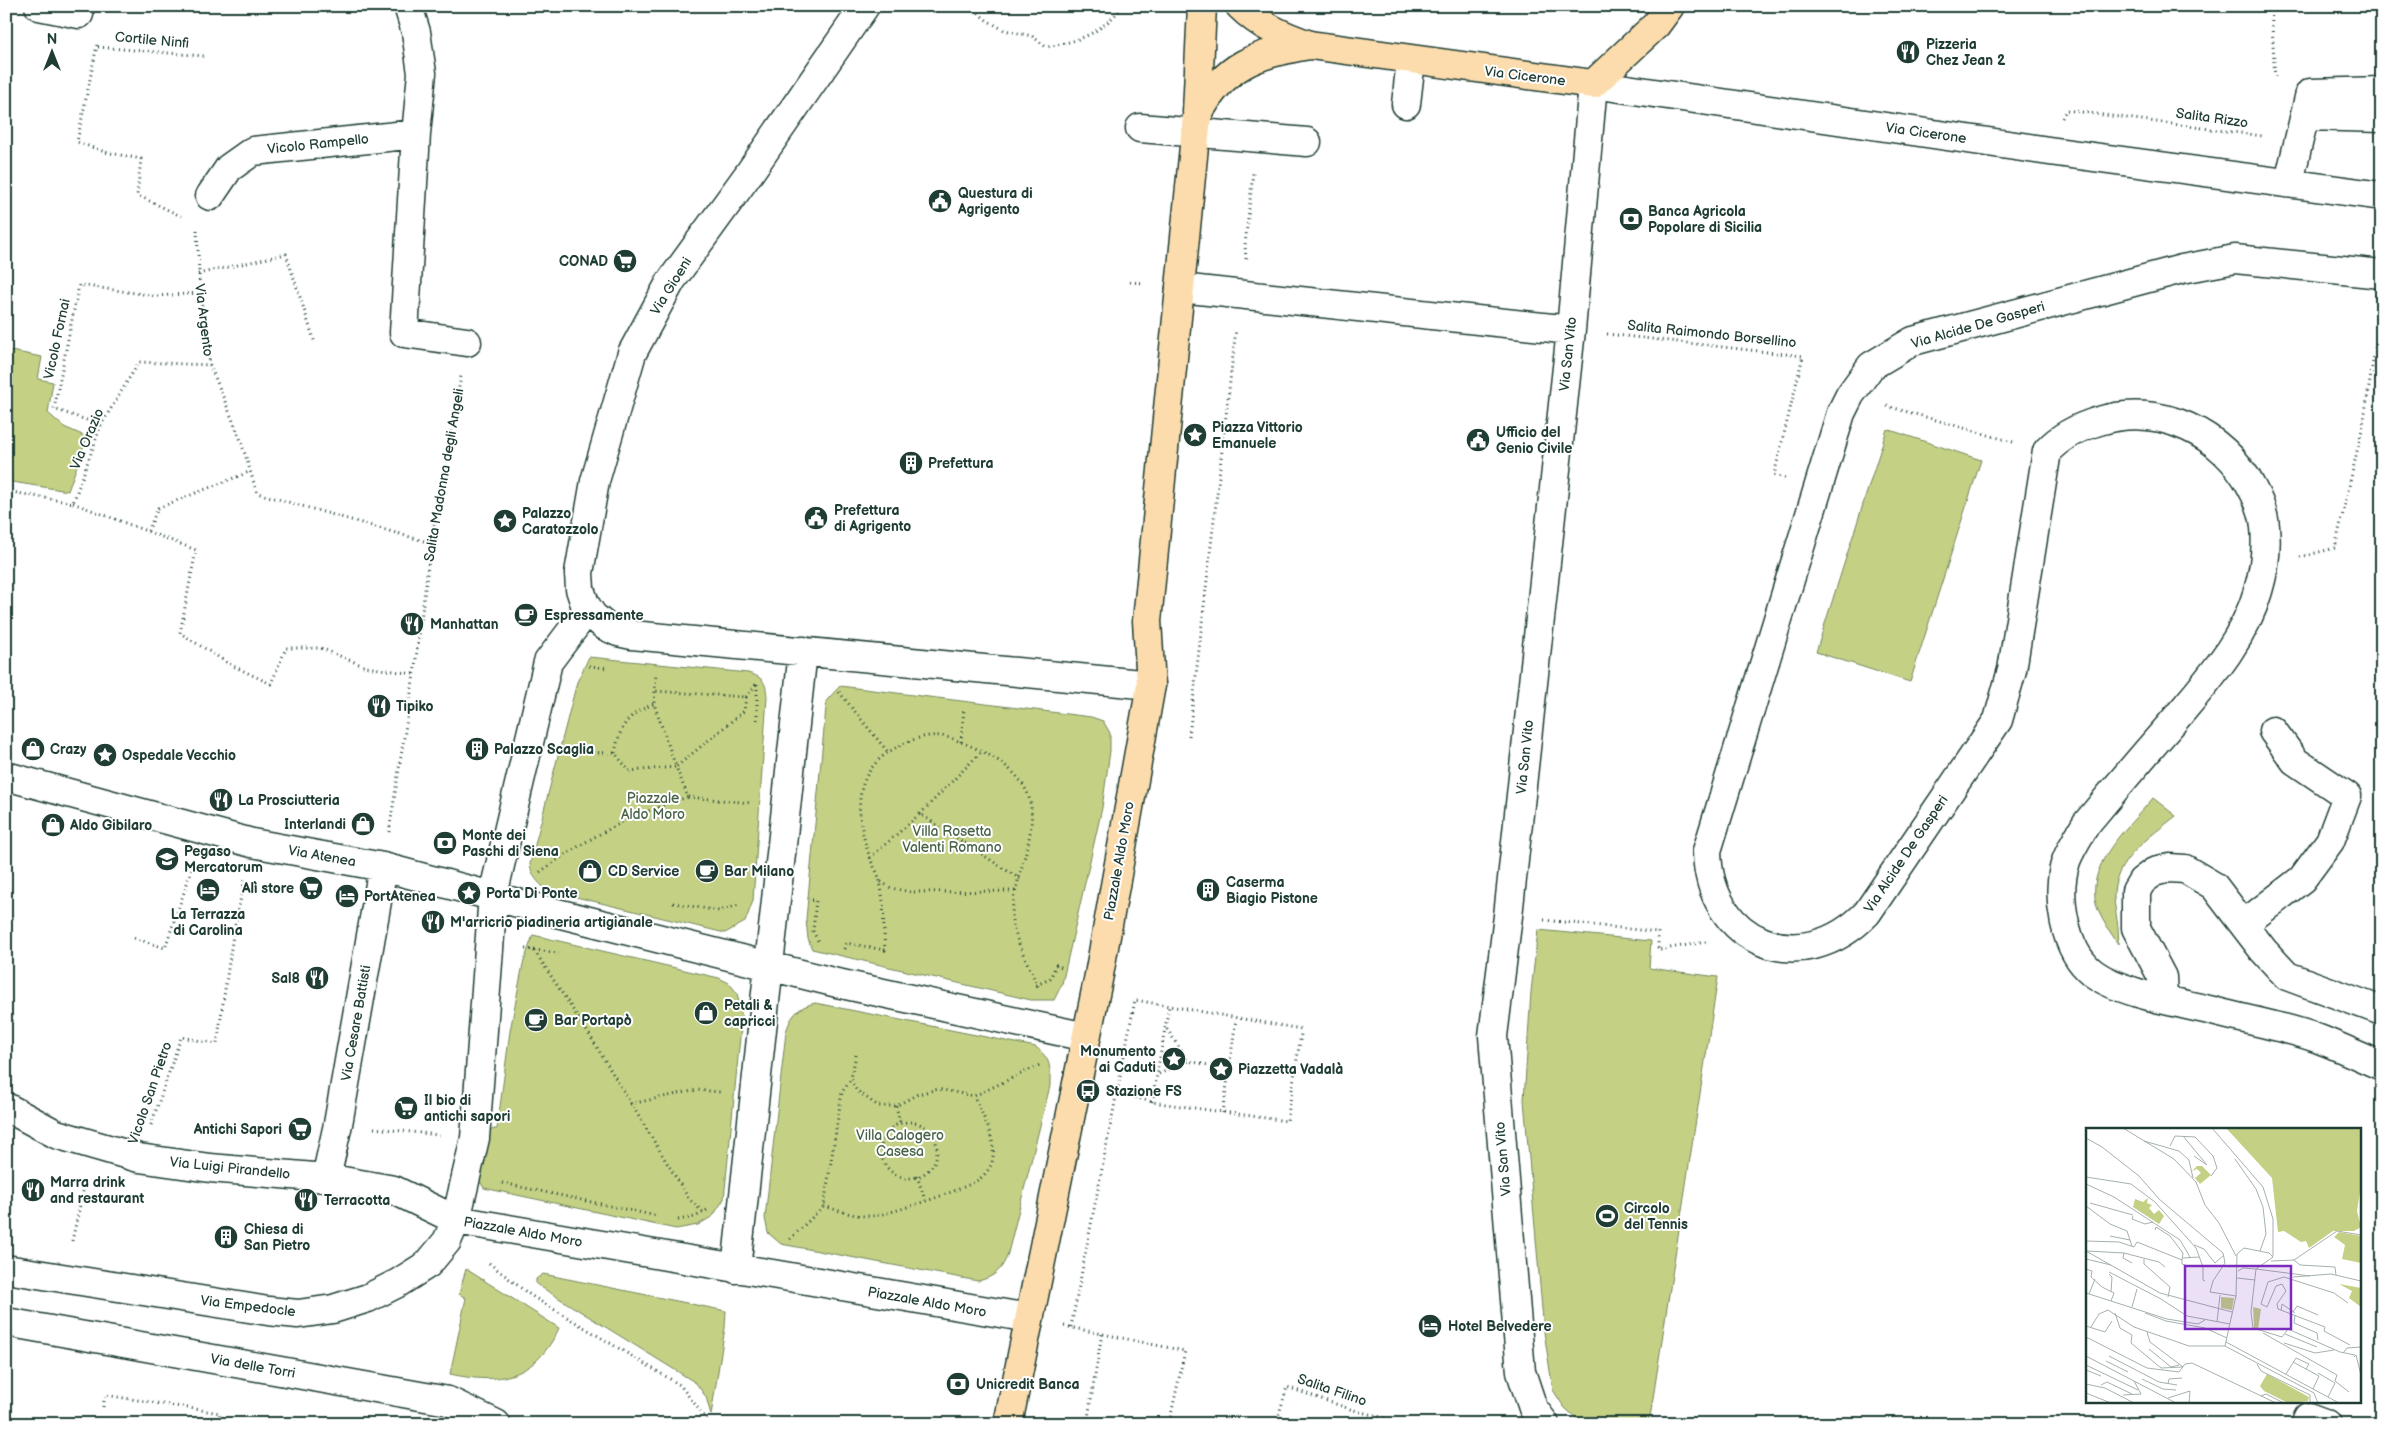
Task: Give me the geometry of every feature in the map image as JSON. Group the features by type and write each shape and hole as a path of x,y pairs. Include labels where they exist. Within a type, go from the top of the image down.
{"main road":[{"path":"1151,685 1147,621 1196,125 1202,6"},
{"path":"1240,6 1268,28 1288,38 1310,45 1411,60"},
{"path":"1593,84 1656,25 1670,6"},
{"path":"1196,125 1217,84 1233,70 1264,55 1310,45"},
{"name":"Via Cicerone","path":"1411,60 1593,84"},
{"name":"Piazzale Aldo Moro","path":"1008,1424 1099,975 1151,685"}],"street":[{"path":"39,6 79,14"},
{"path":"408,6 416,32 422,73 416,134 404,333 467,342"},
{"name":"Via Gioeni","path":"588,609 580,589 580,573 588,519 595,481 632,353 671,281 750,172 865,6"},
{"path":"1406,104 1411,60"},
{"name":"Via Cicerone","path":"1593,84 2049,151 2382,196"},
{"name":"Via San Vito","path":"1545,1424 1533,1408 1521,1372 1493,1036 1508,916 1571,330 1593,84"},
{"path":"2289,182 2310,93 2382,91"},
{"path":"2304,116 2382,118"},
{"path":"1140,128 1196,125 1307,142"},
{"name":"Vicolo Rampello","path":"210,196 230,168 253,151 416,134"},
{"name":"Via Alcide De Gasperi","path":"2047,451 2014,661 1998,720 1867,914 1853,928 1816,946 1796,948 1776,946 1756,939 1738,927 1724,912 1713,893 1707,872 1706,851 1841,413 1850,395 1872,366 1913,341 2182,270 2235,259 2382,274"},
{"path":"1180,288 1571,330"},
{"path":"2047,451 2063,437 2085,425 2108,418 2132,415 2157,417 2180,423 2202,434 2225,451 2244,473 2258,498 2265,526 2264,560 2258,591 2243,628 2210,678 2086,824 2066,862 2062,907 2068,934 2082,961 2093,973 2126,989 2318,1039 2382,1066"},
{"path":"588,609 605,626 618,632 1151,685"},
{"name":"Piazzale Aldo Moro","path":"588,609 548,662 493,895 475,1138 456,1220 1029,1318"},
{"path":"736,1269 803,651"},
{"path":"2244,924 2302,879 2330,841 2346,796 2295,761 2273,731"},
{"name":"Via Atenea","path":"6,776 205,832 252,843 383,867 493,895"},
{"name":"Via Cesare Battisti","path":"326,1178 338,1124 383,867"},
{"path":"2162,998 2162,977 2136,928 2136,891 2142,881 2154,872 2168,868 2186,869 2214,886 2263,950 2287,976 2382,1010"},
{"path":"493,895 768,966 1086,1036"},
{"name":"Via Luigi Pirandello","path":"6,1107 56,1134 139,1158 210,1168 326,1178 394,1190 456,1220"},
{"name":"Via Empedocle","path":"6,1269 268,1311 298,1314 333,1309 368,1298 398,1283 428,1264 447,1241 456,1220"},
{"name":"Via delle Torri","path":"6,1322 448,1401 485,1421"},
{"path":"2305,1424 2308,1417 2327,1424"}],"path":[{"path":"971,6 985,19 1004,30 1032,36 1046,47 1085,38 1112,19 1122,6"},
{"path":"2271,6 2276,86"},
{"name":"Cortile Ninfi","path":"189,220 137,195 141,159 105,152 77,142 98,47 204,56"},
{"name":"Salita Rizzo","path":"2049,151 2066,110 2265,136"},
{"name":"Via Argento","path":"197,224 198,274 210,365 240,438 248,472 257,493 432,543"},
{"path":"198,274 286,254 315,343"},
{"name":"Vicolo Fornai","path":"101,425 54,409 79,285 157,296 200,293"},
{"path":"2334,548 2364,425 2382,302"},
{"path":"1189,736 1237,323"},
{"name":"Salita Raimondo Borsellino","path":"1571,330 1803,356 1774,475 1819,486"},
{"name":"Salita Madonna degli Angeli","path":"383,867 414,674 432,543 467,342"},
{"name":"Via Orazio","path":"73,503 101,425 139,362 210,365"},
{"path":"1850,395 2047,451"},
{"path":"148,531 158,508 248,472"},
{"path":"6,492 73,503 196,550 180,632 231,665 272,684 286,648 321,648 366,667 414,674"},
{"path":"654,704 639,710 626,721 618,736 615,753 629,771 676,767 744,711 746,698 758,682 764,680 766,647"},
{"path":"803,651 842,694 888,752"},
{"path":"656,674 654,704 688,797"},
{"path":"757,722 758,682"},
{"path":"655,691 746,698"},
{"path":"961,742 964,709"},
{"path":"834,949 844,951 846,943 885,950 880,881 870,858 858,813 858,799 869,771 888,752 925,736 944,735 982,751 1008,768 1021,782 1029,799 1030,825 1012,914 1012,925 1040,993"},
{"path":"529,743 558,752 615,753"},
{"path":"870,858 920,814 982,751"},
{"path":"751,812 753,794"},
{"path":"544,878 534,876 573,848 651,808 688,797 752,803"},
{"path":"920,814 1020,879"},
{"path":"134,938 165,948 205,832"},
{"name":"Vicolo San Pietro","path":"139,1158 181,1036 217,1044 233,935 252,843"},
{"path":"880,881 891,888 912,892 1017,891"},
{"path":"816,900 813,931 819,943"},
{"path":"670,902 719,912 738,907 740,901"},
{"path":"1508,916 1658,932 1658,950 1706,942 1738,927"},
{"path":"490,945 562,953"},
{"path":"534,950 590,1036 689,1199 703,1213 713,1216 771,1221 773,1230 778,1235 800,1241"},
{"path":"1032,987 1050,979 1056,966 1099,975"},
{"path":"1071,1327 1135,1000 1301,1029"},
{"path":"1152,1102 1159,1074 1169,1006"},
{"path":"1223,1113 1236,1019"},
{"path":"1166,1028 1188,1061"},
{"path":"1077,1083 1152,1102 1287,1121 1301,1034"},
{"path":"790,1239 824,1206 842,1092 851,1078 856,1055"},
{"path":"1040,1058 1043,1063 1044,1072"},
{"path":"1159,1074 1188,1061 1229,1069"},
{"path":"851,1078 856,1090 878,1106 896,1106 918,1094 938,1089 974,1096 1043,1063"},
{"path":"630,1104 697,1090 727,1093"},
{"path":"824,1206 856,1216 874,1216 970,1185 987,1172 992,1162 992,1140 974,1096"},
{"path":"896,1106 900,1123"},
{"path":"900,1123 918,1123 928,1128 934,1137 938,1147 936,1159 931,1168 922,1175 911,1178 900,1177 890,1171 884,1162 880,1151 882,1140 888,1131 900,1123"},
{"path":"338,1124 475,1138"},
{"path":"72,1241 94,1146"},
{"path":"917,1176 925,1200"},
{"path":"499,1182 658,1216"},
{"path":"677,1220 695,1217 713,1204"},
{"path":"530,1295 680,1385 710,1424"},
{"path":"1029,1318 1184,1351 1169,1424"},
{"path":"1087,1424 1102,1333"},
{"name":"Salita Filino","path":"1276,1424 1287,1387 1350,1409 1406,1424"},
{"path":"103,1407 106,1395 220,1413 218,1424"}],"green space":[{"path":"6,350 42,357 38,379 53,382 48,413 64,427 87,437 68,491 6,481"},
{"path":"1887,429 1981,460 1910,682 1816,652"},
{"name":"Piazzale Aldo Moro","path":"589,657 748,673 757,676 765,684 767,697 753,901 745,922 725,933 547,890 533,875 530,864 577,682"},
{"name":"Villa Rosetta Valenti Romano","path":"840,686 1091,717 1103,721 1110,733 1110,751 1102,808 1062,984 1054,1000 1031,1000 812,949 808,939 806,919 826,708 827,700"},
{"path":"2153,798 2176,816 2145,841 2126,861 2119,872 2114,898 2118,926 2118,944 2098,910 2095,894 2096,878 2110,849"},
{"name":"Circolo del Tennis","path":"1538,930 1651,941 1649,968 1718,977 1649,1424 1586,1424 1577,1419 1564,1407 1553,1390 1544,1332 1524,1100 1531,992"},
{"path":"533,935 719,978 729,983 737,993 742,1017 724,1199 713,1216 698,1225 676,1229 484,1188 479,1180 482,1130 497,1129 510,1031 523,964"},
{"name":"Villa Calogero Casesa","path":"815,1003 1036,1047 1045,1056 1050,1069 1050,1086 1008,1253 1004,1264 994,1275 978,1281 781,1244 768,1233 765,1218 786,1032 793,1016 800,1009"},
{"path":"466,1269 559,1328 550,1345 528,1367 515,1374 500,1377 468,1377 450,1374 466,1298 459,1294"},
{"path":"543,1274 726,1311 711,1415 706,1397 696,1383 536,1284 536,1279"}],"place":[{"name":"Pizzeria Chez Jean 2","path":"1908,52"},
{"name":"Questura di Agrigento","path":"940,201"},
{"name":"Banca Agricola Popolare di Sicilia","path":"1631,219"},
{"name":"CONAD","path":"625,261"},
{"name":"Piazza Vittorio Emanuele","path":"1195,435"},
{"name":"Ufficio del Genio Civile","path":"1478,440"},
{"name":"Prefettura","path":"911,463"},
{"name":"Prefettura di Agrigento","path":"816,518"},
{"name":"Palazzo Caratozzolo","path":"505,521"},
{"name":"Espressamente","path":"526,615"},
{"name":"Manhattan","path":"412,624"},
{"name":"Tipiko","path":"379,706"},
{"name":"Crazy","path":"33,749"},
{"name":"Palazzo Scaglia","path":"477,749"},
{"name":"Ospedale Vecchio","path":"105,755"},
{"name":"La Prosciutteria","path":"221,800"},
{"name":"Interlandi","path":"363,824"},
{"name":"Aldo Gibilaro","path":"53,825"},
{"name":"Monte dei Paschi di Siena","path":"445,843"},
{"name":"Pegaso Mercatorum","path":"167,859"},
{"name":"CD Service","path":"590,871"},
{"name":"Bar Milano","path":"707,871"},
{"name":"Alì store","path":"311,888"},
{"name":"La Terrazza di Carolina","path":"208,890"},
{"name":"Caserma Biagio Pistone","path":"1208,890"},
{"name":"Porta Di Ponte","path":"469,893"},
{"name":"PortAtenea","path":"347,896"},
{"name":"M'arricrio piadineria artigianale","path":"433,922"},
{"name":"Sal8","path":"317,978"},
{"name":"Petali & capricci","path":"706,1013"},
{"name":"Bar Portapò","path":"536,1020"},
{"name":"Monumento ai Caduti","path":"1174,1059"},
{"name":"Piazzetta Vadalà","path":"1221,1069"},
{"name":"Stazione FS","path":"1088,1091"},
{"name":"Il bio di antichi sapori","path":"406,1108"},
{"name":"Antichi Sapori","path":"300,1129"},
{"name":"Marra drink and restaurant","path":"33,1190"},
{"name":"Terracotta","path":"306,1200"},
{"name":"Circolo del Tennis","path":"1607,1216"},
{"name":"Chiesa di San Pietro","path":"226,1237"},
{"name":"Hotel Belvedere","path":"1430,1326"},
{"name":"Unicredit Banca","path":"958,1384"}]}
